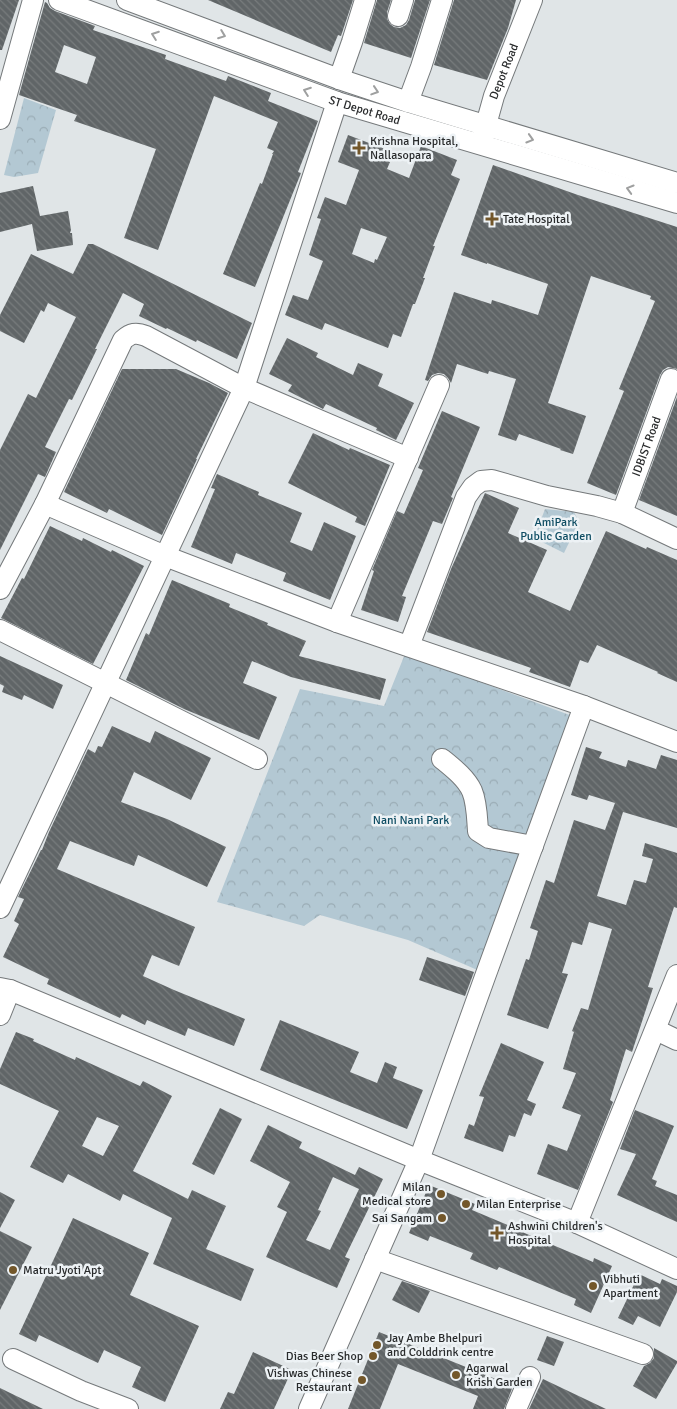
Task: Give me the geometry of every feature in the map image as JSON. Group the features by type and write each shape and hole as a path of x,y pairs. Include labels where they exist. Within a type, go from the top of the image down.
{"street":[{"path":"0,120 33,0"},
{"name":"ST Depot Road","path":"60,0 337,102 479,151 677,203"},
{"name":"ST Depot Road","path":"127,0 339,79 408,102 677,182"},
{"path":"339,79 365,0"},
{"path":"408,102 442,0"},
{"name":"Depot Road","path":"479,151 494,96 532,0"},
{"path":"0,908 244,388 337,102"},
{"path":"0,588 45,504 123,340 129,334 138,333 146,336 244,388 408,458"},
{"name":"IDBIST Road","path":"622,513 671,378"},
{"path":"337,622 439,385"},
{"path":"409,646 466,497 473,487 481,482 492,480 540,495 622,513 677,539"},
{"path":"45,504 165,556 337,622 584,706 677,742"},
{"path":"0,630 257,759"},
{"path":"309,1409 420,1160 584,706"},
{"path":"442,760 459,773 472,791 478,831 489,838 533,846"},
{"path":"577,1223 677,974"},
{"path":"0,1015 5,989 577,1223 677,1269"},
{"path":"656,1030 677,1040"},
{"path":"375,1259 643,1354"},
{"path":"13,1359 81,1391 128,1409"},
{"path":"516,1409 530,1377"}],"green space":[{"path":"24,98 56,110 38,173 14,177 4,175"},
{"name":"AmiPark Public Garden","path":"545,509 574,512 579,522 564,553 534,538"},
{"name":"Nani Nani Park","path":"405,654 575,717 482,972 408,940 320,915 304,926 217,902 300,689 384,706"}],"building":[{"path":"0,0 19,0 2,50 0,50"},
{"path":"208,0 353,0 341,36 338,35 331,52"},
{"path":"377,0 391,0 387,19 394,27 400,28 406,25 409,20 415,0 430,0 411,58 364,43"},
{"path":"454,0 516,0 508,28 487,80 434,65"},
{"path":"45,2 55,11 95,26 93,30 166,55 165,59 226,81 228,76 271,93 268,101 318,121 298,172 301,173 255,287 223,274 273,154 274,151 267,148 278,122 214,96 158,250 124,238 156,149 74,121 77,115 19,95","holes":["64,45 96,57 87,84 55,72"]},
{"path":"348,135 385,149 382,159 390,162 387,169 409,178 421,146 457,160 451,175 460,179 433,246 435,246 423,278 425,278 401,337 393,334 388,348 325,323 322,330 285,315 293,295 308,300 323,261 309,255 321,219 317,218 325,197 346,205 359,170 338,162","holes":["361,228 387,237 374,263 352,254"]},
{"path":"493,165 677,227 677,369 668,367 660,375 616,495 587,483 624,391 619,389 655,301 650,299 651,296 591,276 548,403 586,416 573,454 519,434 516,441 498,435 516,379 489,371 488,374 457,364 451,383 444,374 438,373 432,375 428,381 425,380 454,292 491,304 492,300 538,315 548,284 461,255"},
{"path":"33,186 40,216 68,211 73,245 37,251 32,224 0,232 0,193"},
{"path":"88,244 93,244 252,323 237,359 139,316 144,304 123,293 72,400 69,399 45,447 56,452 45,477 38,474 0,550 0,450 28,394 36,398 76,317 48,303 44,312 41,310 24,343 0,331 0,315 31,254 73,274"},
{"path":"287,338 318,353 316,357 353,375 358,363 383,374 378,386 414,403 396,440 376,430 377,428 326,404 323,409 288,391 292,385 269,374"},
{"path":"122,369 176,369 228,393 162,535 109,509 107,513 64,492"},
{"path":"677,397 677,516 639,500"},
{"path":"442,411 480,427 442,524 433,521 402,596 406,597 398,622 361,610 374,571 372,570 397,511 404,514 423,470 418,468"},
{"path":"313,433 349,450 350,448 390,465 365,526 355,522 357,517 288,483"},
{"path":"217,474 259,492 258,495 302,513 290,542 312,551 324,522 356,536 330,600 283,581 286,573 236,553 232,564 191,547 215,489 211,488"},
{"path":"485,493 519,508 508,533 547,550 528,592 570,611 606,531 646,549 647,547 677,560 677,682 597,645 588,663 580,660 570,687 529,672 531,668 427,632 451,569"},
{"path":"50,526 82,541 83,538 111,552 112,550 144,566 93,664 1,618 22,578 24,579"},
{"path":"172,580 230,604 229,607 306,641 299,656 386,679 380,700 291,677 252,661 243,683 277,697 259,740 184,709 126,680 146,633 149,635"},
{"path":"0,656 63,685 53,709 24,695 22,700 2,692 4,686 0,684"},
{"path":"112,726 150,743 155,731 211,758 191,800 134,772 121,802 167,819 226,847 207,887 138,855 134,866 70,841 57,869 195,927 179,966 152,955 143,976 245,1019 234,1046 188,1028 185,1036 147,1020 145,1025 122,1014 120,1018 47,984 49,979 3,957 19,924 14,921 24,899 18,897 42,850 88,749 95,753 98,746 102,747"},
{"path":"586,747 602,752 599,758 626,767 628,760 656,769 661,755 677,760 677,828 623,812 597,896 626,905 634,880 646,883 653,859 642,856 645,843 677,853 677,908 674,907 648,987 653,988 632,1052 626,1049 610,1100 613,1102 578,1190 537,1174 548,1144 567,1151 581,1115 562,1108 576,1073 563,1069 574,1032 572,1031 581,1008 588,1010 612,929 589,922 582,945 572,942 562,973 568,974 548,1029 507,1015 526,959 529,960 538,931 530,928 546,880 554,883 574,820 605,830 615,803 589,795 587,800 571,795"},
{"path":"427,957 474,972 465,996 419,980"},
{"path":"280,1020 359,1052 350,1072 377,1083 385,1062 397,1067 393,1078 423,1090 407,1129 260,1070"},
{"path":"16,1032 75,1060 76,1057 140,1086 143,1081 172,1096 133,1171 188,1199 192,1190 226,1206 206,1249 254,1269 241,1301 153,1264 172,1218 123,1194 120,1201 68,1174 63,1183 30,1167 59,1111 0,1084 0,1069","holes":["97,1117 119,1126 103,1156 82,1146"]},
{"path":"501,1043 544,1062 527,1100 536,1104 531,1116 524,1113 515,1137 509,1135 503,1152 464,1138 469,1124 474,1126 484,1097 479,1096"},
{"path":"220,1108 242,1119 214,1175 192,1164"},
{"path":"635,1110 674,1126 652,1179 657,1181 655,1186 677,1195 677,1222 617,1195 636,1154 620,1149"},
{"path":"268,1125 302,1142 299,1148 355,1175 359,1167 383,1179 345,1257 350,1259 337,1288 266,1257 287,1212 277,1207 290,1182 250,1161","holes":["333,1177 359,1189 330,1250 306,1240 321,1211 318,1210"]},
{"path":"429,1185 475,1204 472,1210 593,1262 594,1258 612,1266 591,1313 574,1305 576,1299 499,1267 497,1270 470,1259 473,1253 430,1236 428,1241 409,1233"},
{"path":"0,1192 15,1200 0,1228"},
{"path":"73,1218 149,1253 130,1295 199,1326 165,1402 132,1387 141,1367 104,1350 98,1363 39,1335 36,1342 19,1334"},
{"name":"Matru Jyoti Apt","path":"0,1231 32,1247 0,1310"},
{"path":"639,1274 660,1284 662,1279 677,1286 677,1292 660,1327 638,1316 633,1325 618,1318"},
{"path":"402,1281 430,1291 419,1313 392,1300"},
{"name":"Agarwal Krish Garden","path":"379,1332 513,1386 504,1409 473,1409 478,1396 398,1364 380,1409 348,1409"},
{"path":"547,1336 564,1342 554,1366 537,1360"},
{"path":"654,1348 677,1361 656,1399 633,1386 644,1366 654,1358"},
{"path":"253,1352 292,1370 274,1409 220,1409 228,1392 234,1394"},
{"path":"543,1379 606,1409 529,1409"},
{"path":"0,1388 43,1409 0,1409"}],"place":[{"name":"Krishna Hospital, Nallasopara","path":"359,148"},
{"name":"Tate Hospital","path":"492,219"},
{"name":"Milan Medical store","path":"441,1194"},
{"name":"Milan Enterprise","path":"466,1204"},
{"name":"Sai Sangam","path":"442,1218"},
{"name":"Ashwini Children's Hospital","path":"497,1233"},
{"name":"Matru Jyoti Apt","path":"13,1270"},
{"name":"Vibhuti Apartment","path":"593,1286"},
{"name":"Jay Ambe Bhelpuri and Colddrink centre","path":"377,1345"},
{"name":"Dias Beer Shop","path":"373,1356"},
{"name":"Agarwal Krish Garden","path":"456,1375"},
{"name":"Vishwas Chinese Restaurant","path":"362,1380"}]}
